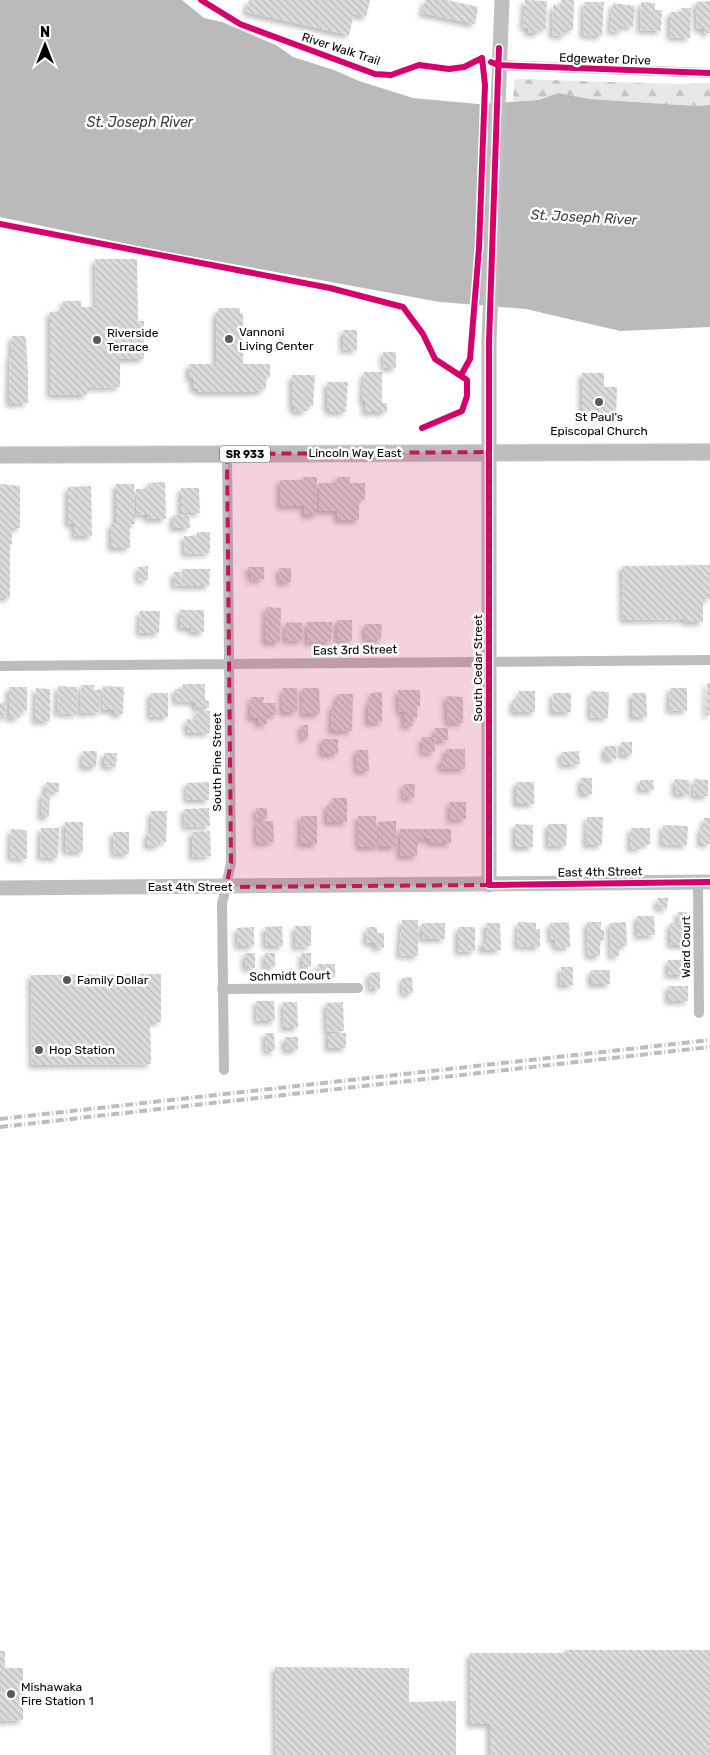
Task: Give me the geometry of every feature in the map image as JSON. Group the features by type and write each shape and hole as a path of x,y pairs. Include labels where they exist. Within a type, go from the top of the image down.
{"main road":[{"name":"Lincoln Way East","path":"0,455 710,452"}],"street":[{"name":"South Cedar Street","path":"489,885 490,452 488,342 502,0"},
{"name":"Edgewater Drive","path":"498,70 710,73"},
{"name":"South Pine Street","path":"224,1070 222,904 231,863 227,454"},
{"name":"East 3rd Street","path":"0,666 710,660"},
{"name":"East 4th Street","path":"0,888 704,882"},
{"name":"Ward Court","path":"699,1013 704,882"},
{"name":"Schmidt Court","path":"222,989 358,988"}],"highlighted area":[{"path":"490,452 489,885 226,887 231,863 227,454"}],"green space":[{"path":"517,79 677,84 710,83 710,105 696,106 589,99 558,93 539,100 513,101 514,81"}],"water":[{"name":"St. Joseph River","path":"0,0 182,0 204,18 222,22 276,45 293,57 413,98 478,104 539,100 558,93 589,99 696,106 710,105 710,327 620,331 526,309 440,302 156,250 0,217"}],"building":[{"path":"249,0 370,0 366,17 354,14 349,35 246,12"},
{"path":"425,0 447,0 478,7 475,24 422,13"},
{"path":"525,0 547,1 546,29 539,29 539,33 528,33 528,28 523,27"},
{"path":"561,0 574,0 573,30 565,30 565,36 552,35 553,5 560,6"},
{"path":"710,1 710,33 704,33 704,29 697,29 696,2"},
{"path":"584,2 604,2 602,36 583,35"},
{"path":"641,2 655,3 655,10 662,10 661,31 640,30"},
{"path":"613,3 635,6 633,27 621,26 621,32 610,31"},
{"path":"681,8 691,8 690,38 670,37 670,12 681,12"},
{"name":"Riverside Terrace","path":"95,259 137,259 138,321 144,321 144,359 120,359 120,387 87,388 87,395 50,395 50,312 63,311 63,301 81,301 81,307 96,307"},
{"name":"Vannoni Living Center","path":"219,308 240,308 240,313 243,313 243,364 270,364 270,377 266,377 266,389 261,389 261,392 198,392 198,389 193,389 193,378 189,378 189,364 216,364 216,313 219,313"},
{"path":"343,330 357,330 357,350 343,350"},
{"path":"12,336 24,336 26,339 28,403 11,404 9,400"},
{"path":"383,352 396,352 396,368 384,368"},
{"path":"364,372 382,372 382,403 387,403 387,412 365,412 365,401 362,401"},
{"name":"St Paul's Episcopal Church","path":"582,373 604,373 604,387 617,387 616,417 582,417"},
{"path":"292,375 315,375 313,406 307,406 307,411 294,412 294,406 292,406"},
{"path":"327,382 348,382 346,412 329,412 329,408 327,408"},
{"path":"303,477 317,477 317,515 304,515 304,506 280,506 280,480 303,480"},
{"path":"337,477 350,477 350,483 365,483 365,499 359,499 359,520 337,520 337,511 319,511 319,483 337,483"},
{"path":"165,482 166,519 147,519 147,514 136,515 136,489 149,489 148,483"},
{"path":"0,484 20,486 20,528 12,528 12,544 10,544 10,598 0,598"},
{"path":"116,484 134,484 135,524 130,524 130,548 111,548 111,524 116,523"},
{"path":"91,486 92,536 74,536 74,524 68,524 68,487"},
{"path":"181,488 199,488 200,513 181,513"},
{"path":"189,514 190,528 173,528 173,515"},
{"path":"197,532 210,532 210,553 185,554 184,536 197,536"},
{"path":"710,565 710,599 703,599 703,622 685,622 685,619 623,620 622,566"},
{"path":"148,566 148,580 139,581 138,567"},
{"path":"248,567 264,567 264,579 251,580 251,572 248,572"},
{"path":"279,568 291,568 291,582 280,582"},
{"path":"182,569 210,569 209,586 181,586"},
{"path":"174,572 180,572 181,585 174,586"},
{"path":"180,607 181,610 204,610 204,632 191,632 191,628 180,628"},
{"path":"266,607 281,608 280,642 265,642"},
{"path":"140,611 160,611 159,633 139,633"},
{"path":"337,620 352,620 352,641 337,641"},
{"path":"286,622 302,623 302,641 285,640"},
{"path":"307,622 332,622 331,642 307,642"},
{"path":"365,624 382,624 381,640 365,639"},
{"path":"707,683 710,683 710,715 706,715"},
{"path":"183,684 205,684 205,700 209,701 209,708 195,708 195,702 175,701 175,689 183,689"},
{"path":"81,685 94,685 94,690 101,690 100,712 80,713"},
{"path":"58,686 77,687 77,714 57,713"},
{"path":"103,686 124,687 123,714 114,714 114,710 102,710"},
{"path":"9,687 27,687 27,711 19,711 20,718 9,718"},
{"path":"36,688 50,689 50,721 35,721"},
{"path":"283,688 297,688 297,712 282,712"},
{"path":"302,688 319,688 320,714 303,714"},
{"path":"670,688 687,688 687,711 669,710"},
{"path":"398,690 420,690 420,706 417,706 417,718 413,719 413,726 404,726 404,712 399,712"},
{"path":"519,691 535,691 535,712 513,712 513,699 519,699"},
{"path":"591,691 609,692 608,718 590,717"},
{"path":"382,692 382,722 368,723 368,702 371,702 371,693"},
{"path":"150,693 168,693 168,717 150,717"},
{"path":"553,693 571,693 571,712 552,712"},
{"path":"632,693 646,693 647,717 632,717"},
{"path":"337,694 353,694 352,731 331,731 332,705 337,705"},
{"path":"446,696 463,697 463,723 448,723"},
{"path":"251,697 264,697 263,703 276,703 276,715 267,715 267,724 258,724 258,718 250,718"},
{"path":"6,702 7,716 0,717 0,703"},
{"path":"197,711 210,711 210,733 187,733 187,719 196,720"},
{"path":"301,725 308,725 308,739 302,739"},
{"path":"435,728 448,728 448,740 436,741"},
{"path":"422,737 434,737 435,752 423,753"},
{"path":"322,739 338,739 338,754 322,754"},
{"path":"621,742 632,742 632,755 621,755"},
{"path":"605,746 616,746 616,759 605,759"},
{"path":"446,749 465,749 465,769 441,769 441,759 446,759"},
{"path":"356,750 368,750 369,771 357,771"},
{"path":"83,751 97,751 96,767 82,767"},
{"path":"579,751 580,764 562,765 561,752"},
{"path":"104,753 117,753 116,767 104,766"},
{"path":"581,778 592,778 592,794 581,794"},
{"path":"675,779 689,780 689,794 675,794"},
{"path":"694,779 708,780 708,796 693,796"},
{"path":"640,780 653,780 654,790 640,790"},
{"path":"46,782 59,783 59,792 50,792 49,817 41,817 42,793 46,793"},
{"path":"209,782 209,800 187,800 186,783"},
{"path":"516,782 534,782 534,804 516,804"},
{"path":"404,784 415,784 414,798 403,798"},
{"path":"333,798 347,798 347,822 327,822 327,805 333,805"},
{"path":"450,802 466,802 466,819 450,820"},
{"path":"209,808 210,826 185,827 184,809"},
{"path":"256,808 267,808 267,819 257,819"},
{"path":"151,811 167,811 166,842 159,842 159,846 147,846 147,833 151,834"},
{"path":"301,816 317,816 317,844 300,844"},
{"path":"358,816 376,816 377,847 359,847"},
{"path":"587,817 603,817 602,845 586,845"},
{"path":"704,818 710,818 710,844 700,844 701,827 704,827"},
{"path":"256,821 273,821 274,842 257,843"},
{"path":"396,821 396,847 379,847 378,822"},
{"path":"65,822 83,822 83,852 65,851"},
{"path":"515,824 533,825 533,847 515,847"},
{"path":"548,824 567,824 566,846 548,846"},
{"path":"663,825 688,826 687,845 662,844"},
{"path":"41,828 59,828 58,858 40,857"},
{"path":"631,828 650,828 650,844 641,844 641,849 630,848"},
{"path":"11,829 27,830 27,859 10,858"},
{"path":"400,829 451,829 451,843 430,843 430,839 418,839 417,856 400,856"},
{"path":"210,831 211,856 192,857 192,832"},
{"path":"113,832 129,832 129,854 114,854"},
{"path":"658,898 668,898 667,909 657,908"},
{"path":"678,912 687,912 687,945 670,945 670,923 678,923"},
{"path":"637,916 654,916 655,935 637,936"},
{"path":"402,920 418,920 418,956 399,955"},
{"path":"518,922 536,923 536,929 540,929 540,947 517,946"},
{"path":"569,922 570,947 556,948 555,940 551,940 550,923"},
{"path":"587,922 601,922 601,930 604,930 604,940 600,940 600,956 588,956"},
{"path":"626,922 627,946 619,946 619,956 611,956 610,923"},
{"path":"422,923 445,923 445,939 422,939"},
{"path":"486,923 500,923 501,950 482,950 482,942 486,942"},
{"path":"282,926 283,946 266,946 265,927"},
{"path":"295,926 311,926 311,946 295,947"},
{"path":"254,927 254,946 238,946 237,928"},
{"path":"367,927 377,927 377,933 384,933 384,948 375,947 375,943 366,943"},
{"path":"458,927 475,927 475,951 458,952"},
{"path":"245,953 255,953 255,968 245,968"},
{"path":"265,953 275,953 275,967 265,967"},
{"path":"302,953 311,953 311,967 302,967"},
{"path":"668,960 685,960 685,975 668,975"},
{"path":"318,964 335,964 335,977 318,977"},
{"path":"561,967 573,967 573,985 560,985"},
{"path":"591,970 610,970 610,984 591,984"},
{"path":"380,972 380,989 370,989 369,973"},
{"path":"161,974 161,1022 150,1022 151,1064 32,1065 31,975"},
{"path":"412,977 413,993 403,994 402,978"},
{"path":"668,986 688,986 688,1001 668,1001"},
{"path":"256,1001 274,1001 275,1021 257,1021"},
{"path":"283,1002 297,1002 298,1028 284,1028"},
{"path":"343,1002 344,1031 327,1032 326,1003"},
{"path":"265,1033 274,1033 275,1051 266,1051"},
{"path":"328,1033 346,1033 346,1048 328,1048"},
{"path":"285,1037 298,1037 298,1050 285,1050"},
{"path":"565,1650 710,1650 710,1755 490,1755 490,1724 470,1724 470,1653 565,1653"},
{"name":"Mishawaka Fire Station 1","path":"0,1651 5,1651 5,1668 23,1668 23,1720 0,1721"},
{"path":"275,1667 409,1668 409,1702 456,1701 456,1755 276,1755"}],"railway":[{"path":"0,1119 710,1040"},
{"path":"0,1127 710,1047"}],"cycle path":[{"name":"River Walk Trail","path":"201,0 240,24 375,74 391,75 419,65 449,69 464,67 482,58"},
{"path":"499,48 489,342 489,885 710,882"},
{"path":"461,375 470,359 479,248 485,85 482,58"},
{"path":"491,62 498,65 710,73"},
{"path":"0,224 330,288 403,307 423,334 435,359 467,380 467,396 462,411 422,428"}],"place":[{"name":"Vannoni Living Center","path":"229,339"},
{"name":"Riverside Terrace","path":"97,340"},
{"name":"St Paul's Episcopal Church","path":"599,402"},
{"name":"Family Dollar","path":"67,980"},
{"name":"Hop Station","path":"39,1050"},
{"name":"Mishawaka Fire Station 1","path":"11,1694"}]}
